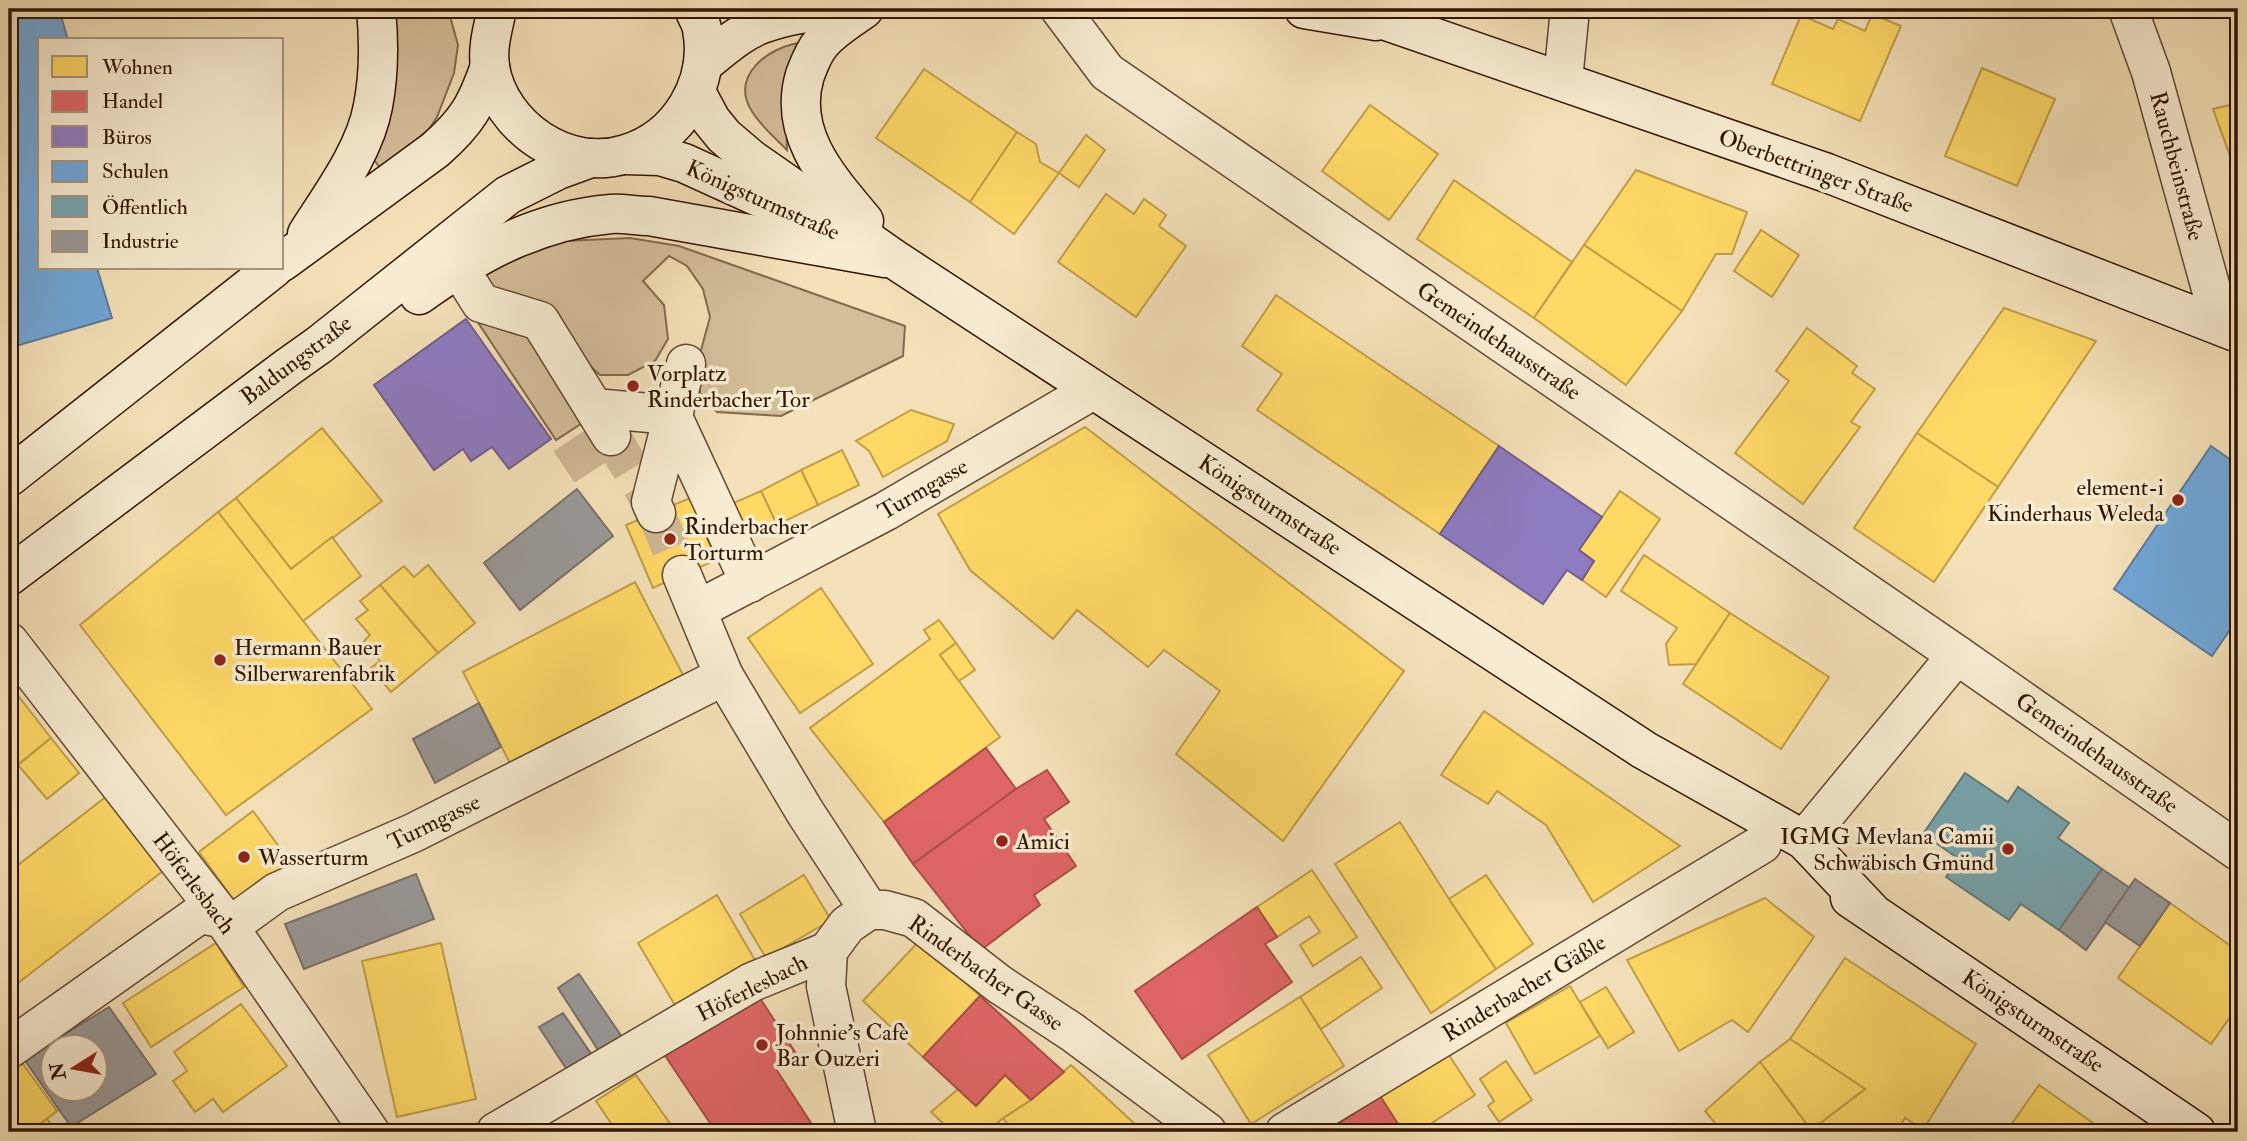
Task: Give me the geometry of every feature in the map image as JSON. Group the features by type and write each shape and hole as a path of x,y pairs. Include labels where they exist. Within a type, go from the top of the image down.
{"street":[{"path":"284,260 346,172 369,120 377,71 376,9"},
{"path":"694,9 702,28 700,78"},
{"path":"700,78 733,40 760,24 799,13 836,9"},
{"path":"864,9 822,42 809,64 801,88 800,115 811,151 830,180 897,261"},
{"name":"Gemeindehausstraße","path":"1060,9 1107,72 2238,851"},
{"name":"Oberbettringer Straße","path":"1304,9 1389,23"},
{"name":"Oberbettringer Straße","path":"1352,9 1827,173 2229,329"},
{"path":"1563,80 1570,9"},
{"name":"Rauchbeinstraße","path":"2128,9 2151,72 2229,329"},
{"path":"284,260 459,130 478,101 489,30"},
{"path":"489,30 498,94 514,120 536,139 562,153 608,157"},
{"name":"Baldungstraße","path":"9,576 319,345 508,195 558,170 655,141 679,119 700,78"},
{"name":"Königsturmstraße","path":"700,78 711,120 724,136 751,159 897,261 1644,750 1804,840 1870,910"},
{"name":"Königsturmstraße","path":"608,157 660,156 684,163 897,261"},
{"path":"319,345 393,313 452,271 526,233 565,221 613,214 649,216 897,261"},
{"path":"9,477 271,270"},
{"path":"469,284 481,303 540,321 603,422 672,415"},
{"path":"656,513 651,502 686,364"},
{"name":"Turmgasse","path":"750,583 886,511 1093,390"},
{"path":"672,415 750,583 697,610"},
{"path":"682,575 724,676 805,812 869,910"},
{"name":"Höferlesbach","path":"9,642 222,918 370,1132"},
{"path":"1804,840 1957,655"},
{"name":"Turmgasse","path":"9,1049 200,914 237,921 277,892 413,833 724,676"},
{"name":"Königsturmstraße","path":"1644,750 1762,844 1870,910 2196,1132"},
{"name":"Rinderbacher Gäßle","path":"1285,1132 1762,844"},
{"name":"Höferlesbach","path":"496,1132 752,982 828,951 847,925 869,910"},
{"name":"Rinderbacher Gasse","path":"869,910 884,910 914,918 999,984 1072,1032 1207,1132"},
{"name":"Höferlesbach","path":"828,951 826,986 858,1132"}],"shaded area":[{"path":"394,9 448,9 458,45 454,73 437,117 429,129 382,170 374,160 393,85 397,48"},
{"path":"798,43 785,79 787,150 750,108 746,84 756,65 765,57 776,50"},
{"path":"630,238 679,246 905,326 903,356 781,416 717,412 701,396 695,372 710,317 703,289 687,266 669,256 643,281 664,305 668,339 655,361 628,375 600,375 573,350 486,296 479,279 513,260 565,241"},
{"path":"475,318 531,327 590,418 556,440"}],"building: Wohnen":[{"path":"1872,14 1901,26 1860,121 1772,84 1801,15 1833,29 1838,19 1865,31"},
{"path":"1982,68 2055,99 2017,186 1945,156"},
{"path":"924,69 1017,132 970,202 876,138"},
{"path":"2238,103 2238,178 2213,109"},
{"path":"1370,105 1438,154 1389,220 1322,171"},
{"path":"1017,132 1036,144 1040,162 1059,173 1014,234 970,202"},
{"path":"1086,135 1105,150 1079,187 1059,173"},
{"path":"1636,170 1747,212 1732,254 1716,254 1682,311 1584,245"},
{"path":"1454,180 1572,262 1534,318 1417,239"},
{"path":"1106,194 1134,214 1144,199 1166,215 1159,226 1186,246 1136,317 1058,262"},
{"path":"1761,230 1799,255 1772,297 1734,271"},
{"path":"1584,245 1682,311 1626,385 1534,318"},
{"path":"1276,295 1499,446 1440,534 1257,410 1282,374 1242,346"},
{"path":"2004,308 2096,341 1998,487 1917,433"},
{"path":"1807,328 1857,366 1852,373 1875,389 1851,422 1860,427 1803,504 1735,453 1789,381 1776,371"},
{"path":"911,410 954,424 947,441 883,477 869,451 856,441"},
{"path":"1085,427 1404,671 1283,841 1176,754 1220,691 1164,650 1148,667 1077,610 1053,639 970,570 938,514"},
{"path":"322,428 382,501 291,569 236,498"},
{"path":"1917,433 1998,487 1934,582 1854,528"},
{"path":"842,450 859,485 818,505 801,470"},
{"path":"801,470 818,505 777,525 761,491"},
{"path":"761,491 777,525 745,539 729,505"},
{"path":"1620,491 1660,519 1606,597 1582,580 1594,561 1579,550"},
{"path":"236,498 291,569 332,537 361,576 303,621 218,512"},
{"name":"Rinderbacher Torturm","path":"690,498 716,560 653,588 626,525"},
{"name":"Hermann Bauer Silberwarenfabrik","path":"218,512 372,709 226,815 80,625"},
{"path":"1644,555 1730,613 1696,664 1669,665 1666,644 1677,628 1621,591"},
{"path":"428,565 475,623 438,653 380,585 404,566 414,577"},
{"path":"635,582 683,675 511,765 463,672"},
{"path":"380,585 438,653 391,692 371,668 380,661 364,641 370,635 356,619 368,610 360,601"},
{"path":"821,588 873,664 800,713 748,638"},
{"path":"1730,613 1829,677 1781,749 1683,684"},
{"path":"939,620 956,643 940,655 1000,737 884,822 810,728 930,639 924,630"},
{"path":"956,643 975,670 959,681 940,655"},
{"path":"9,684 51,738 9,772"},
{"path":"1484,711 1680,846 1593,902 1546,825 1497,791 1488,804 1441,775"},
{"path":"51,738 79,773 47,799 18,765"},
{"path":"107,796 163,871 9,990 9,872"},
{"name":"Wasserturm","path":"253,811 290,862 236,903 199,852"},
{"path":"1400,822 1496,969 1431,1013 1335,864"},
{"path":"1312,870 1357,937 1313,966 1300,945 1320,932 1309,916 1277,937 1257,907"},
{"path":"804,875 831,920 766,958 740,914"},
{"path":"1486,875 1533,944 1496,969 1449,899"},
{"path":"717,895 755,960 676,1007 638,943"},
{"path":"1765,898 1814,937 1748,1032 1732,1020 1679,1051 1627,960"},
{"path":"2170,903 2238,951 2238,1006 2211,1044 2118,978"},
{"path":"920,940 980,996 923,1057 863,1001"},
{"path":"216,943 244,987 151,1047 123,1003"},
{"path":"441,943 476,1099 397,1117 362,961"},
{"path":"1361,957 1382,988 1321,1029 1300,997"},
{"path":"1845,958 1976,1044 1923,1130 1905,1118 1896,1132 1808,1132 1865,1089 1790,1039"},
{"path":"1570,986 1600,1036 1535,1074 1506,1023"},
{"path":"1606,987 1634,1032 1608,1048 1580,1002"},
{"path":"1300,997 1344,1066 1251,1124 1208,1055"},
{"path":"241,1004 287,1066 223,1112 213,1099 195,1112 173,1081 187,1071 174,1052"},
{"path":"1790,1039 1865,1089 1811,1130 1760,1062"},
{"path":"1447,1052 1475,1095 1418,1132 1403,1132 1380,1096"},
{"path":"20,1060 38,1085 38,1102 50,1102 57,1111 29,1132 9,1132 9,1068"},
{"path":"1506,1061 1532,1100 1499,1122 1488,1106 1494,1101 1480,1079"},
{"path":"1760,1062 1811,1130 1722,1132 1705,1111"},
{"path":"1071,1065 1137,1126 1130,1132 1014,1132 1003,1118 1031,1100"},
{"path":"636,1075 676,1132 617,1132 596,1101"},
{"path":"1005,1075 1031,1100 987,1132 952,1132 931,1112 958,1089 976,1106"},
{"path":"2039,1085 2106,1132 2006,1132"},
{"path":"47,1119 57,1132 29,1132"}],"building: Handel":[{"path":"986,748 1016,789 913,864 884,822"},
{"name":"Amici","path":"1047,770 1069,802 1044,819 1076,866 1034,895 1040,905 981,950 913,864 1016,789"},
{"path":"1257,907 1277,937 1265,944 1292,982 1182,1059 1135,991"},
{"path":"756,992 797,1055 776,1069 813,1126 804,1132 716,1132 664,1054"},
{"path":"980,996 1064,1072 1031,1100 1005,1075 976,1106 923,1057"},
{"path":"1380,1096 1403,1132 1326,1132"}],"building: Büros":[{"path":"466,319 551,439 509,469 492,447 471,461 463,449 434,470 374,385"},
{"path":"1499,446 1602,517 1579,550 1594,561 1582,580 1567,570 1543,604 1440,534"}],"building: Schulen":[{"path":"9,9 59,9 67,38 38,38 38,270 98,270 112,318 9,348"},
{"name":"element-i Kinderhaus Weleda","path":"2211,446 2238,465 2238,618 2212,656 2114,589"}],"building: Öffentlich":[{"name":"IGMG Mevlana Camii Schwäbisch Gmünd","path":"1965,773 2008,802 2018,787 2069,823 2058,838 2102,869 2059,930 2021,904 2009,920 1946,877 1959,859 1923,834"}],"building: Industrie":[{"path":"577,489 613,536 520,610 484,563"},
{"path":"479,703 501,747 435,783 413,739"},
{"path":"2102,869 2130,888 2086,950 2059,930"},
{"path":"416,874 434,919 304,969 285,924"},
{"path":"2135,879 2170,903 2140,946 2105,922"},
{"path":"579,974 622,1037 598,1050 558,988"},
{"path":"109,1007 156,1074 71,1127 54,1102 108,1102 108,1032 68,1032"},
{"path":"563,1013 592,1055 567,1070 539,1027"},
{"path":"38,1050 38,1079 24,1059"}],"tunnel":[{"path":"564,467 611,436 651,502"},
{"path":"656,513 682,575"}],"place":[{"name":"Vorplatz Rinderbacher Tor","path":"633,386"},
{"name":"element-i Kinderhaus Weleda","path":"2178,500"},
{"name":"Rinderbacher Torturm","path":"670,539"},
{"name":"Hermann Bauer Silberwarenfabrik","path":"220,660"},
{"name":"Amici","path":"1002,841"},
{"name":"IGMG Mevlana Camii Schwäbisch Gmünd","path":"2008,849"},
{"name":"Wasserturm","path":"244,857"},
{"name":"Johnnie's Cafè Bar Ouzeri","path":"762,1045"}]}
